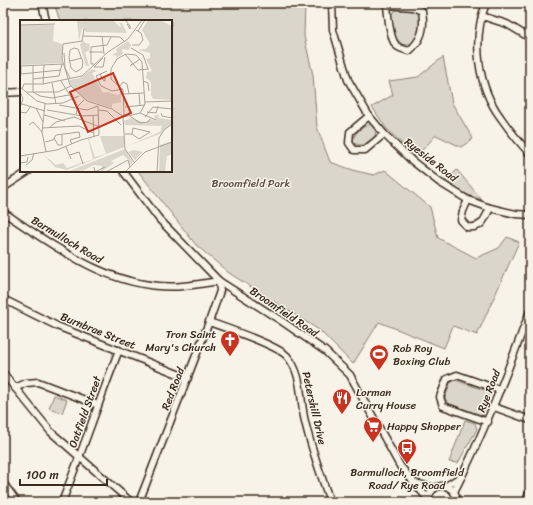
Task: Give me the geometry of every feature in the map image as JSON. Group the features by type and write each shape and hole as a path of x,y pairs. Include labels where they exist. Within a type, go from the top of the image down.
{"street":[{"path":"42,3 46,20"},
{"name":"Ryeside Road","path":"332,3 333,30 348,80 369,116 384,134 411,160 439,182 468,200 490,208 516,214 530,215"},
{"path":"486,3 479,30 478,50 486,89 500,118 530,154"},
{"path":"387,4 413,6 422,11 422,35 416,45 409,51 394,44 389,25 387,4"},
{"path":"482,16 507,24 530,38"},
{"path":"3,93 20,92"},
{"path":"369,116 350,132 349,143 354,150 365,150 384,134"},
{"path":"3,188 27,172"},
{"name":"Broomfield Road","path":"124,172 159,219 219,281 325,351 350,376 400,466 428,501"},
{"path":"468,200 461,220 467,228 475,228 482,224 490,208"},
{"name":"Barmulloch Road","path":"3,212 56,247 108,275 133,282 157,286 182,286 219,281"},
{"name":"Red Road","path":"139,502 209,322 220,291 219,281"},
{"name":"Burnbrae Street","path":"3,299 57,326 188,378"},
{"name":"Rye Road","path":"454,492 488,422 530,311"},
{"name":"Petershill Drive","path":"209,322 274,348 286,356 290,361 296,371 304,416 315,458 330,502"},
{"name":"Oatfield Street","path":"62,502 80,458 119,350"},
{"path":"3,373 51,432 131,502"},
{"path":"488,422 444,406 440,397 447,379 457,375 500,390"},
{"path":"15,388 26,383 38,382 98,405"},
{"path":"494,407 530,420"},
{"path":"428,501 429,494 435,488 446,486 462,476"},
{"path":"3,483 17,502"},
{"path":"415,484 435,488"},
{"path":"446,486 454,492 457,502"},
{"path":"526,502 530,490"}],"green space":[{"name":"Broomfield Park","path":"54,3 305,3 304,36 313,75 317,127 330,162 356,171 374,175 385,170 430,207 438,238 476,258 499,248 507,237 519,242 477,335 453,326 444,348 379,322 353,364 319,330 229,273 196,245 139,172 172,172 172,20 60,20"},
{"path":"396,10 412,10 420,15 420,30 413,43 403,45 396,38 390,15"},
{"path":"443,57 452,103 473,139 461,147 436,135 416,157 387,129 372,107 393,95 389,81 418,77"},
{"path":"372,124 376,128 375,137 363,145 358,145 353,141 355,135 360,130 365,126"},
{"path":"457,170 482,200 463,193 445,181"},
{"path":"455,380 490,392 483,416 448,403 445,398 450,383"},
{"path":"54,395 67,400 62,413 49,408"},
{"path":"465,420 475,423 477,429 458,463 449,462"}],"place":[{"name":"Tron Saint Mary's Church","path":"230,357"},
{"name":"Rob Roy Boxing Club","path":"379,371"},
{"name":"Lorman Curry House","path":"342,415"},
{"name":"Happy Shopper","path":"373,443"},
{"name":"Barmulloch, Broomfield Road/ Rye Road","path":"407,465"}]}
